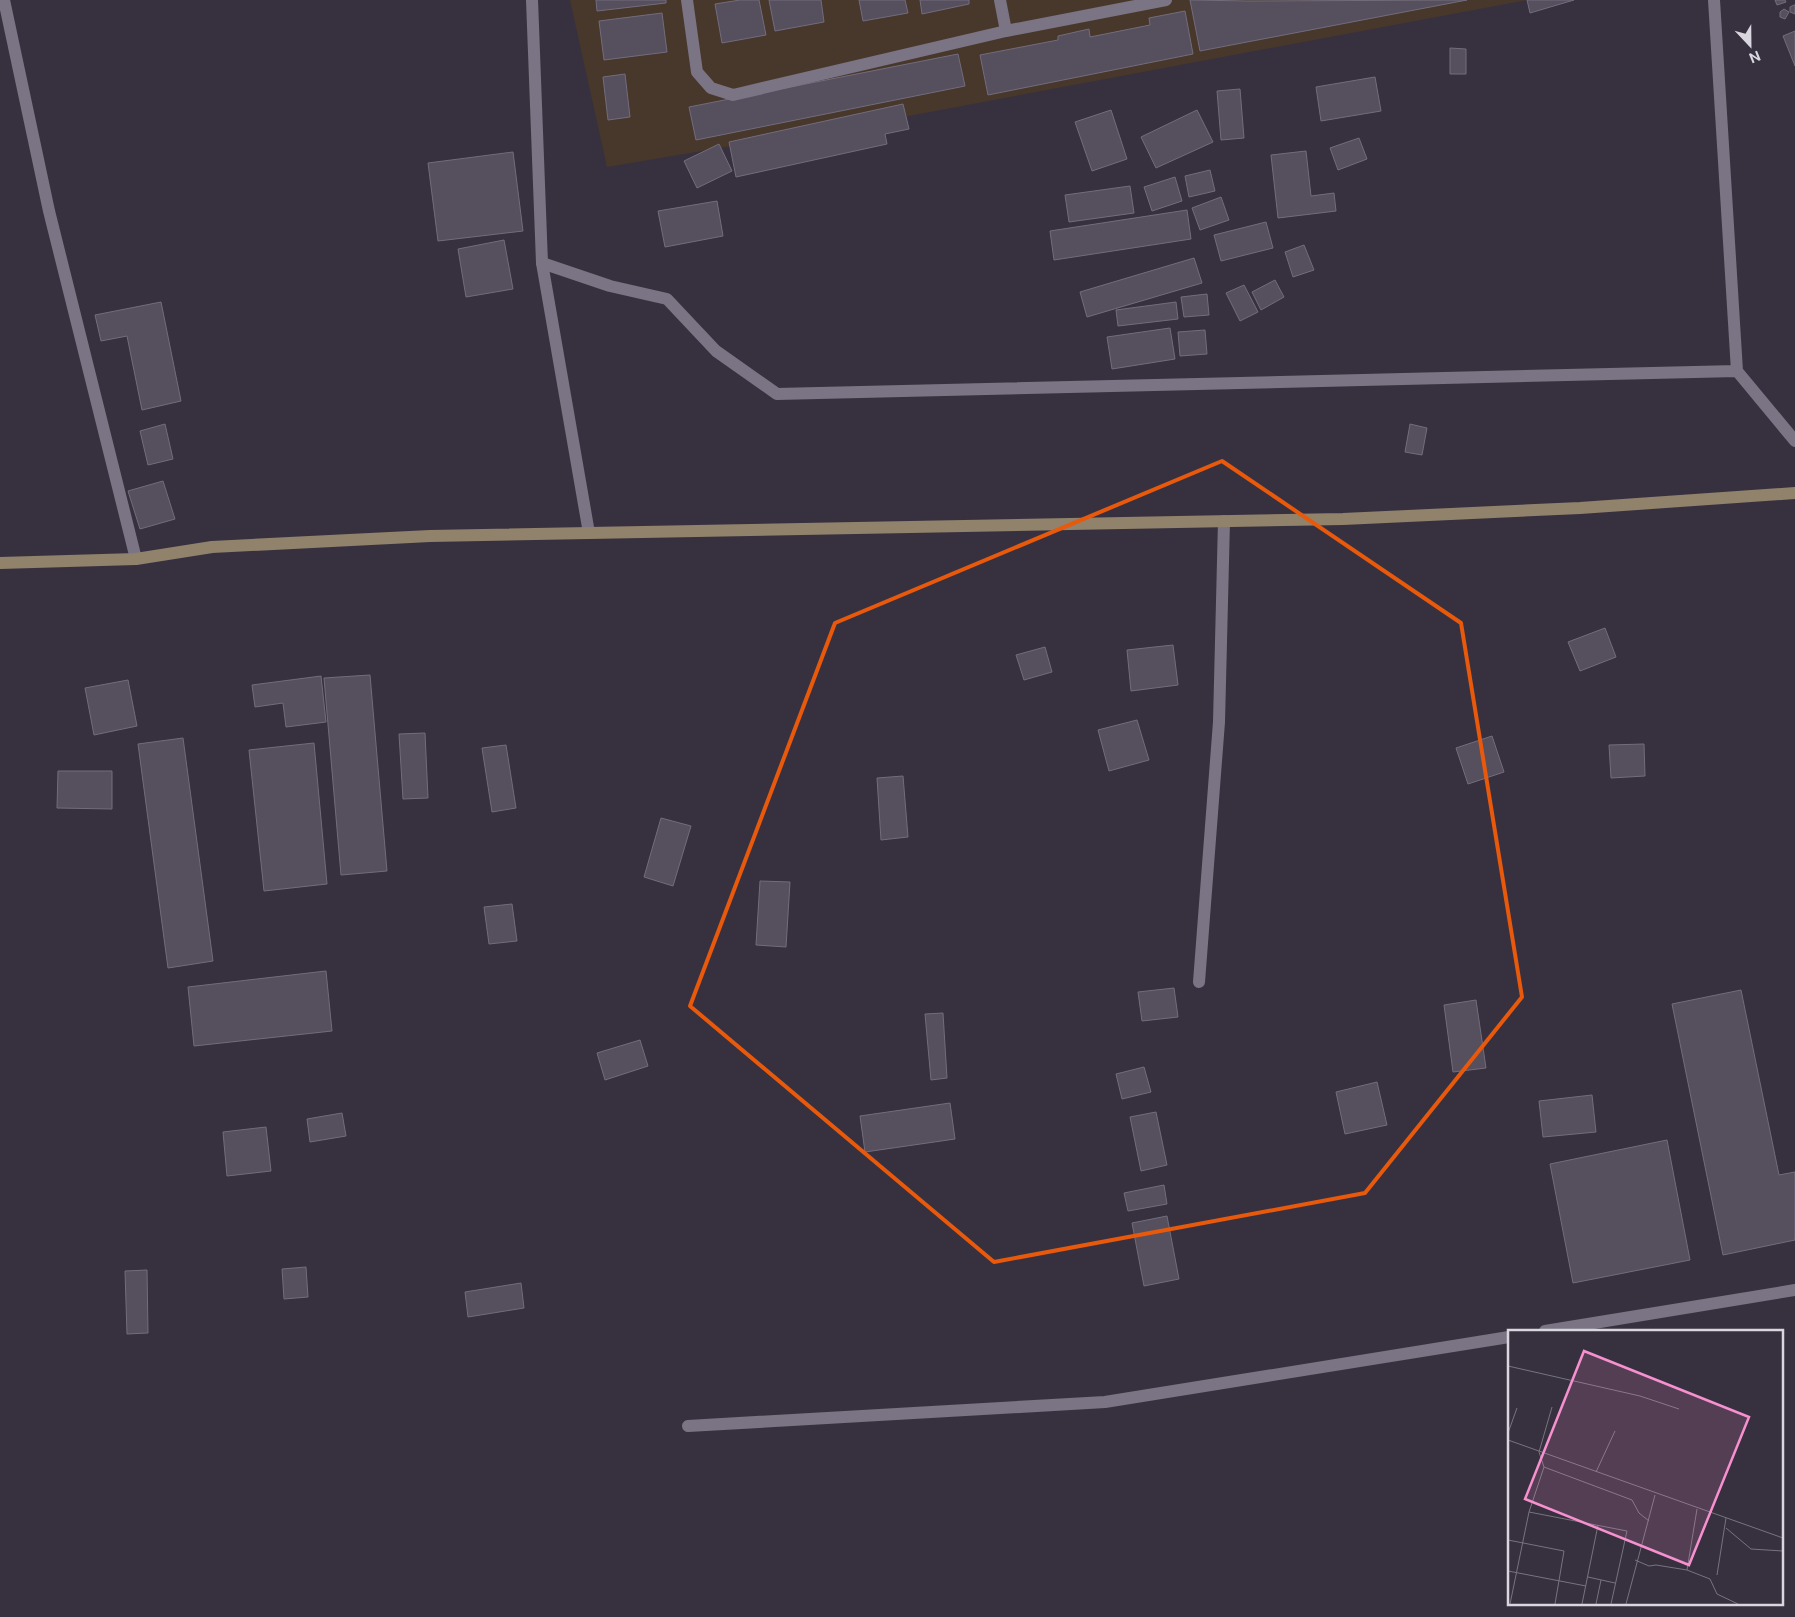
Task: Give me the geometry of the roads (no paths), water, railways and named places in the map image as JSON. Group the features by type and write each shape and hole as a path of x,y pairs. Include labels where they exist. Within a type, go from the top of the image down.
{"main road":[{"path":"0,563 136,559 212,547 430,536 1343,519 1560,509 1795,493"}],"street":[{"path":"4,0 49,211 136,559"},
{"path":"532,0 542,263 590,533"},
{"path":"687,0 697,72 711,88 733,95 1006,32 1166,0"},
{"path":"1000,0 1006,32"},
{"path":"1714,0 1737,371 1795,442"},
{"path":"542,263 610,286 667,299 716,352 777,394 1737,371"},
{"path":"1199,982 1219,722 1224,521"},
{"path":"1550,1330 1795,1290"},
{"path":"688,1426 1105,1402 1508,1336"}]}
